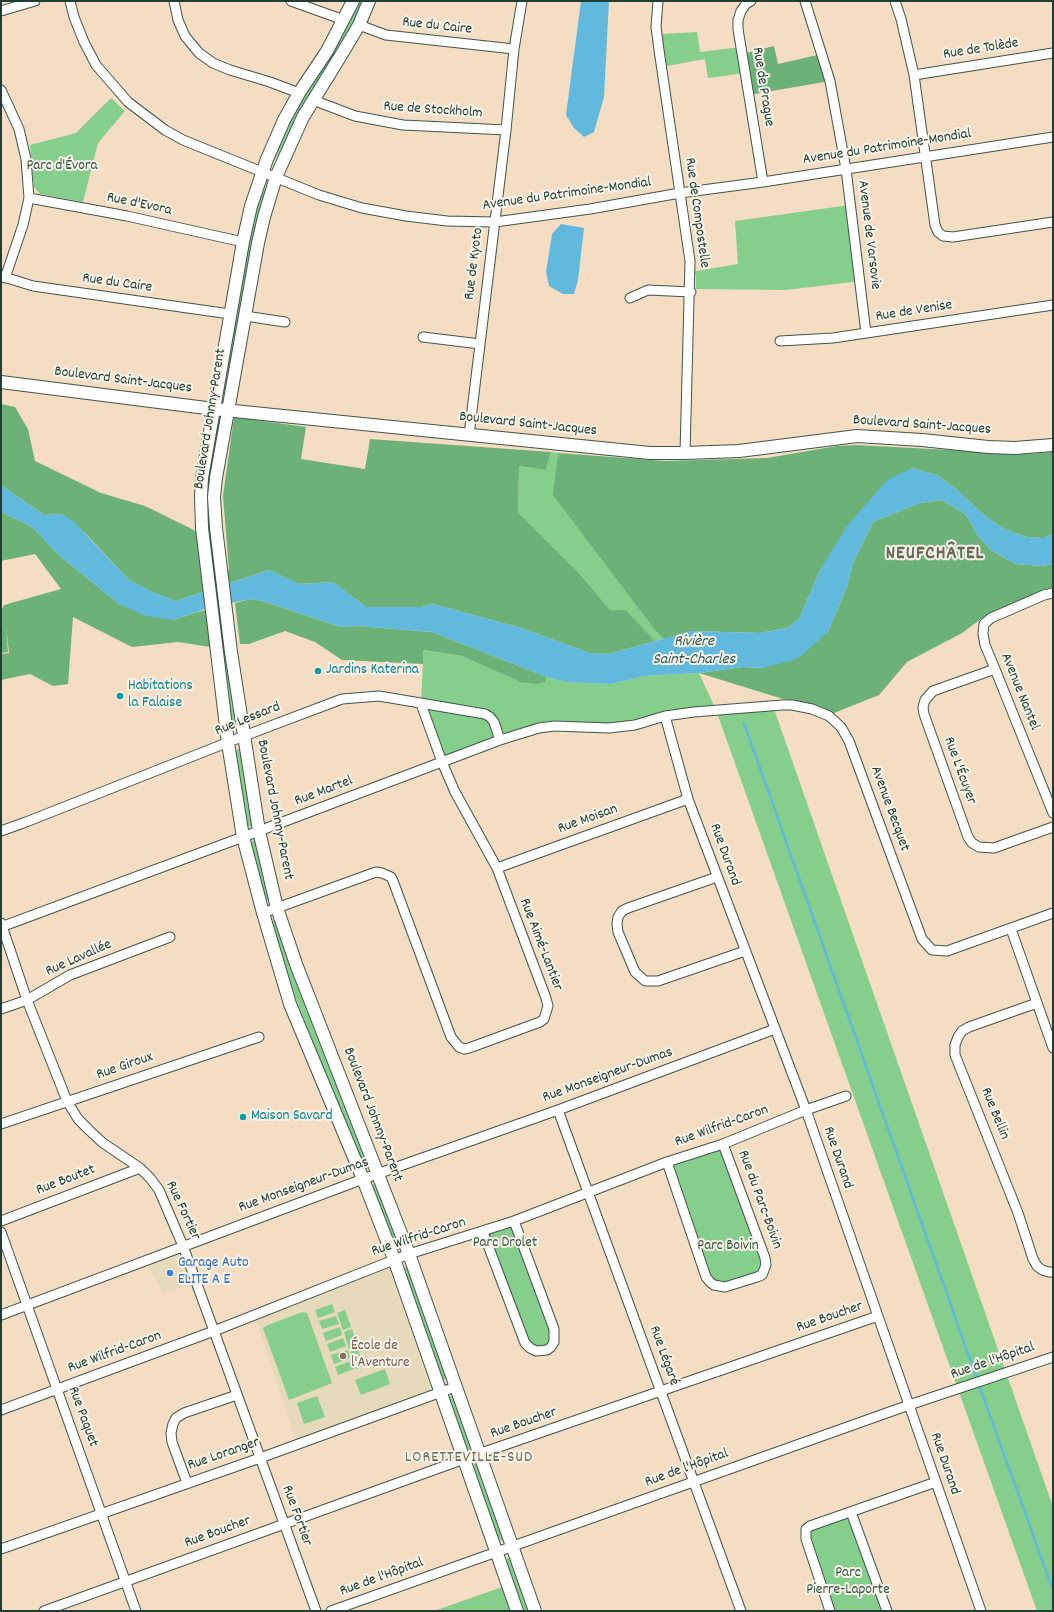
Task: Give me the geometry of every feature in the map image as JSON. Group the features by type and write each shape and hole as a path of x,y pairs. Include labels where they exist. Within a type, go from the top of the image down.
{"street":[{"path":"1,11 34,1"},
{"name":"Avenue du Patrimoine-Mondial","path":"70,1 74,17 84,42 96,65 128,102 165,130 183,140 319,195 369,209 406,216 447,221 494,222 590,209 680,193 763,182 1053,137"},
{"path":"174,1 178,20 185,36 199,53 212,63 299,93"},
{"path":"291,1 344,20"},
{"name":"Boulevard Johnny-Parent","path":"353,1 327,51 299,93 278,135 251,206 242,242 202,478 202,528 228,743 243,837 263,913 290,1004 363,1179 394,1259 517,1611"},
{"name":"Boulevard Johnny-Parent","path":"369,1 359,25 312,100 288,148 276,177 258,244 216,478 214,497 216,528 231,652 259,832 277,908 296,964 409,1254 535,1611"},
{"name":"Rue de Kyoto","path":"469,435 506,130 514,49 522,1"},
{"name":"Rue de Compostelle","path":"658,1 656,27 690,260 691,292 685,454"},
{"name":"Rue de Prague","path":"751,1 746,4 741,11 738,20 738,29 763,182"},
{"name":"Avenue de Varsovie","path":"805,1 830,81 846,169 866,333"},
{"path":"895,1 901,19 914,75 935,225 943,236 953,237 1053,222"},
{"name":"Rue du Caire","path":"359,25 386,35 514,49"},
{"name":"Rue de Tolède","path":"914,75 1053,53"},
{"path":"1,90 19,128 26,159 29,198 23,225 3,277"},
{"name":"Rue de Stockholm","path":"312,100 355,116 403,125 506,130"},
{"name":"Rue d'Evora","path":"29,198 127,216 242,242"},
{"name":"Rue du Caire","path":"3,277 33,286 230,314"},
{"path":"630,298 648,290 691,292"},
{"name":"Rue de Venise","path":"780,341 833,338 1053,305"},
{"path":"245,316 285,322"},
{"path":"423,337 480,344"},
{"name":"Boulevard Saint-Jacques","path":"1,382 214,409 622,450 685,454 739,451 857,436 922,440 988,447 1015,448 1053,445"},
{"name":"Avenue Nantel","path":"1053,594 1044,595 991,618 984,624 983,634 985,645 1053,813"},
{"name":"Rue L'Écuyer","path":"995,669 933,691 925,700 923,707 924,714 968,837 972,843 979,847 994,848 1053,827"},
{"name":"Rue Lessard","path":"1,831 342,699 379,696 485,714 494,722 500,740"},
{"name":"Rue Aimé-Lantier","path":"263,913 376,872 382,873 391,877 450,1037 459,1046 469,1048 540,1022 544,1019 547,1012 546,998 497,868 455,792 442,762 421,704"},
{"name":"Avenue Becquet","path":"664,716 716,710 787,705 812,709 829,716 841,727 849,741 922,939 932,950 948,952 1053,913"},
{"name":"Rue Martel","path":"1,926 259,832 500,740 546,727 608,728 635,725 664,716"},
{"name":"Rue Durand","path":"664,716 688,799 806,1110 981,1611"},
{"name":"Rue Moisan","path":"497,868 688,799"},
{"path":"717,877 628,908 618,917 618,932 635,972 645,981 658,981 745,950"},
{"name":"Rue Fortier","path":"1,926 27,1000 67,1101 78,1119 94,1135 103,1143 140,1168 159,1190 183,1246 316,1611"},
{"path":"1011,928 1053,1048"},
{"name":"Rue Lavallée","path":"1,1009 27,1000 70,975 170,937"},
{"name":"Rue Bellin","path":"1037,1003 969,1027 962,1031 956,1041 955,1055 1018,1213 1033,1259 1037,1266 1042,1270 1053,1272"},
{"name":"Rue Monseigneur-Dumas","path":"1,1315 363,1179 558,1110 775,1029"},
{"name":"Rue Giroux","path":"1,1124 259,1037"},
{"name":"Rue Wilfrid-Caron","path":"1,1410 214,1331 394,1259 514,1221 667,1162 723,1144 806,1110 846,1096"},
{"name":"Rue Légaré","path":"558,1110 741,1611"},
{"name":"Rue du Parc-Boivin","path":"667,1162 706,1277 714,1285 725,1287 757,1277 762,1275 766,1264 765,1258 723,1144"},
{"name":"Rue Boutet","path":"1,1221 140,1168"},
{"path":"483,1232 526,1343 530,1348 536,1351 547,1350 554,1342 554,1329 514,1221"},
{"name":"Rue Paquet","path":"1,1232 136,1611"},
{"name":"Rue Boucher","path":"44,1611 464,1459 878,1316"},
{"name":"Rue de l'Hôpital","path":"332,1611 909,1405 1053,1357"},
{"name":"Rue Loranger","path":"1,1549 260,1458 455,1387"},
{"path":"187,1483 172,1442 171,1433 176,1418 184,1413 237,1395"},
{"path":"830,1611 806,1539 806,1529 810,1526 936,1482"},
{"path":"851,1512 887,1611"}],"shaded area":[{"path":"183,1246 196,1283 163,1294 145,1260"},
{"name":"École de l'Aventure","path":"389,1268 432,1392 296,1442 256,1319"}],"green space":[{"path":"358,1 365,1 358,16 273,163 271,161 291,116"},
{"path":"697,32 700,52 741,47 745,73 708,78 705,59 661,67 662,34"},
{"path":"774,46 778,64 822,54 830,81 749,95 742,54"},
{"name":"Parc d'Évora","path":"111,98 125,111 98,143 83,202 40,194 34,187 30,145 76,133"},
{"path":"265,188 268,190 225,396 221,395 246,247 259,200"},
{"path":"850,205 860,281 786,290 696,289 696,275 691,272 738,264 735,221"},
{"path":"1,404 15,407 28,429 35,461 101,493 145,506 192,529 201,535 204,559 229,570 223,496 234,417 306,427 301,459 365,469 370,439 551,452 546,470 519,466 518,512 580,574 610,610 626,610 655,641 609,654 590,653 521,628 433,604 421,607 366,607 333,582 299,584 269,570 176,601 150,591 129,580 85,533 61,514 44,515 1,485"},
{"path":"217,424 220,425 212,534 209,535 206,512 207,483"},
{"path":"856,445 1026,454 1053,452 1053,533 1044,538 1027,537 1004,529 984,515 956,489 937,475 912,468 820,570 799,619 787,628 760,633 691,631 664,639 654,629 553,495 558,453 665,461 767,458 837,446"},
{"path":"551,452 558,453 554,495 654,629 664,639 655,641 626,610 610,610 580,574 518,512 519,466 546,470"},
{"path":"942,500 966,515 978,536 992,551 1016,564 1042,566 1053,564 1053,588 985,616 962,633 907,662 879,695 829,715 809,703 783,699 699,673 743,667 762,668 828,632 847,586 853,563 873,522 920,503"},
{"path":"1,512 32,527 60,556 119,604 174,620 206,610 210,647 178,642 132,647 73,617 68,684 53,686 30,674 1,680 1,654 9,653 6,626 8,652 1,653 1,611 4,605 61,589 35,554 1,561"},
{"path":"251,599 266,602 341,627 358,626 432,632 547,677 545,682 537,684 520,682 462,656 423,650 423,664 342,660 315,642 285,631 249,644 240,644 235,603"},
{"path":"422,650 462,656 520,682 545,682 547,677 566,682 611,684 644,676 699,673 716,710 635,725 554,726 442,762 421,704 423,664"},
{"path":"224,661 228,661 237,728 235,729 232,727"},
{"path":"773,706 1053,1507 1053,1611 1037,1611 716,710"},
{"path":"238,749 241,750 252,824 250,827 246,825 235,751"},
{"path":"254,840 257,843 269,899 267,900 264,900 250,844"},
{"path":"274,921 276,922 369,1167 366,1170 362,1167 286,973 271,923"},
{"name":"Parc Boivin","path":"723,1144 764,1270 725,1287 710,1282 667,1162"},
{"path":"372,1184 377,1185 401,1249 397,1251 371,1186"},
{"name":"Parc Drolet","path":"514,1221 554,1329 551,1347 530,1348 483,1232"},
{"path":"408,1266 447,1379 441,1380 402,1268"},
{"path":"332,1304 335,1312 318,1318 315,1310"},
{"path":"345,1310 351,1327 343,1330 337,1313"},
{"path":"302,1312 307,1313 332,1383 289,1400 263,1328"},
{"path":"336,1316 339,1324 322,1329 319,1321"},
{"path":"340,1327 342,1335 326,1341 323,1333"},
{"path":"352,1329 358,1346 349,1349 344,1332"},
{"path":"343,1338 346,1346 330,1352 327,1344"},
{"path":"358,1349 364,1366 356,1369 350,1352"},
{"path":"348,1350 350,1358 334,1364 331,1355"},
{"path":"351,1361 354,1369 338,1375 335,1367"},
{"path":"385,1369 390,1384 361,1395 355,1380"},
{"path":"317,1396 325,1417 304,1424 297,1403"},
{"path":"453,1396 471,1447 469,1450 465,1449 448,1397"},
{"path":"474,1464 478,1464 504,1540 503,1541 498,1539 472,1468"},
{"name":"Parc Pierre-Laporte","path":"851,1512 887,1611 830,1611 806,1529"},
{"path":"507,1558 510,1558 529,1611 522,1611 506,1562"},
{"path":"508,1585 517,1611 434,1611"}],"water":[{"path":"581,1 609,1 604,97 594,132 584,137 574,128 566,115"},
{"path":"561,224 584,228 578,280 574,294 563,294 549,286 546,272 552,234"},
{"name":"Rivière Saint-Charles","path":"912,468 937,475 956,489 984,515 1004,529 1027,537 1044,538 1053,533 1053,564 1042,566 1016,564 992,551 978,536 966,515 942,500 920,503 873,522 853,563 847,586 828,632 797,659 762,668 743,667 699,673 644,676 611,684 566,682 547,677 432,632 358,626 341,627 266,602 251,599 210,607 174,620 146,616 119,604 60,556 32,527 1,512 1,485 44,515 61,514 72,520 129,580 150,591 176,601 269,570 300,584 333,582 366,607 421,607 433,604 521,628 590,653 609,654 691,631 760,633 787,628 799,619 820,570 847,526 887,480"}],"waterway":[{"path":"744,723 976,1376"},
{"path":"980,1388 1053,1590"}],"place":[{"name":"Jardins Katerina","path":"318,671"},
{"name":"Habitations la Falaise","path":"120,696"},
{"name":"Maison Savard","path":"243,1117"},
{"name":"Garage Auto ELITE A E","path":"170,1273"},
{"name":"École de l'Aventure","path":"343,1356"}],"district":[{"name":"NEUFCHÂTEL","path":"935,555"},
{"name":"LORETTEVILLE-SUD","path":"469,1459"}]}
